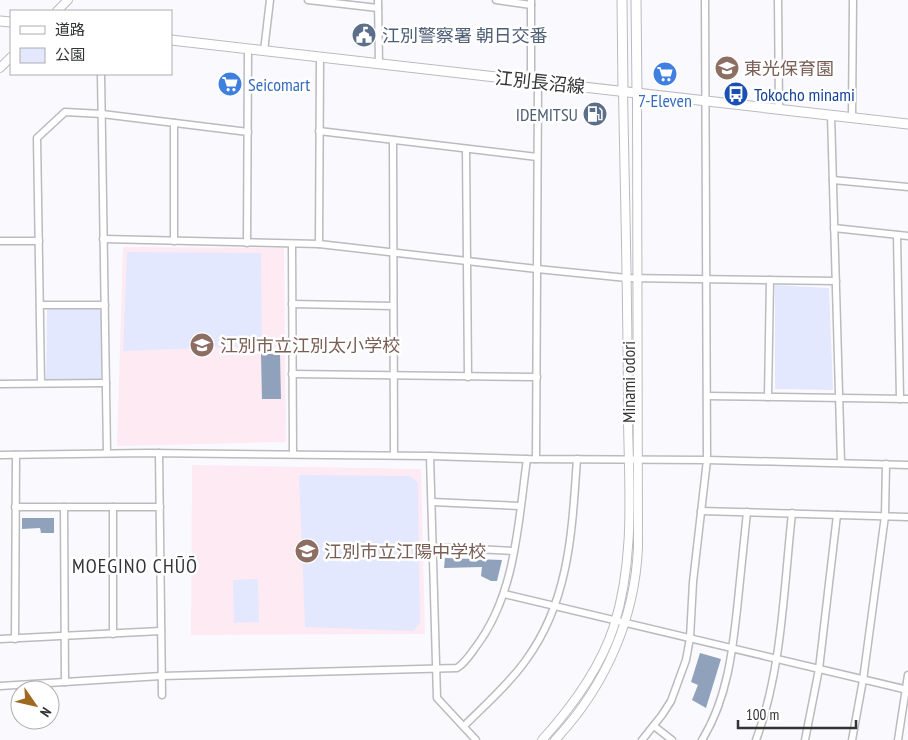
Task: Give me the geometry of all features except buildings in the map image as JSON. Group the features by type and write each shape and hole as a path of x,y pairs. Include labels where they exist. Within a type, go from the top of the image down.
{"main road":[{"name":"Minami odori","path":"622,0 623,91"},
{"name":"Minami odori","path":"636,0 637,93"},
{"name":"江別長沼線","path":"172,40 908,124"}],"street":[{"path":"59,10 68,0"},
{"path":"264,51 270,0"},
{"path":"308,0 378,8"},
{"path":"378,0 379,64"},
{"path":"496,0 531,2 538,157 536,459"},
{"path":"642,740 667,708 677,687 686,660 690,638 693,582 707,460 705,0"},
{"path":"778,0 779,109"},
{"path":"852,117 853,0"},
{"path":"247,242 248,49"},
{"path":"319,244 320,57"},
{"path":"0,68 10,58"},
{"path":"101,75 107,453"},
{"name":"Minami odori","path":"542,740 567,711 588,680 606,646 616,619 628,562 627,278 623,91"},
{"name":"Minami odori","path":"555,740 582,709 602,676 625,622 633,592 638,560 637,93"},
{"path":"41,383 37,138 65,112 102,114 248,132"},
{"path":"831,115 841,463"},
{"path":"174,123 174,241"},
{"path":"319,131 538,157"},
{"path":"393,140 394,455"},
{"path":"466,149 468,377"},
{"path":"833,180 908,186"},
{"path":"834,228 908,236"},
{"path":"897,235 900,399"},
{"path":"103,239 319,244 627,278 836,281"},
{"path":"0,241 39,241"},
{"path":"292,244 293,454"},
{"path":"768,397 770,280"},
{"path":"292,304 393,306"},
{"path":"40,305 105,305"},
{"path":"292,374 537,377"},
{"path":"0,384 106,383"},
{"path":"706,396 908,399"},
{"path":"0,455 107,453 394,455 908,465"},
{"path":"159,453 162,695"},
{"path":"15,638 16,455"},
{"path":"430,456 437,698 476,740"},
{"path":"0,686 161,676 457,668 463,663 488,629 504,594 513,551 527,459"},
{"path":"464,726 523,664 542,635 555,606 570,548 577,459"},
{"path":"852,740 863,680 885,516 886,464"},
{"path":"432,502 520,506"},
{"path":"16,507 160,507"},
{"path":"64,507 65,682"},
{"path":"113,507 113,634"},
{"path":"702,511 908,517"},
{"path":"702,740 714,718 722,695 733,648 747,512"},
{"path":"756,740 777,659 792,513"},
{"path":"805,740 819,669 837,515"},
{"path":"433,547 513,551"},
{"path":"504,594 616,619 907,690"},
{"path":"0,639 161,632"},
{"path":"898,740 908,675"},
{"path":"654,726 672,740"}],"shaded area":[{"name":"江別市立江別太小学校","path":"123,247 284,248 286,442 117,446"},
{"path":"261,354 280,354 281,399 262,399"},
{"name":"江別市立江陽中学校","path":"192,465 421,469 425,634 191,635"},
{"path":"22,518 54,518 54,533 41,533 40,528 22,529"},
{"path":"445,558 502,560 497,581 491,581 481,576 482,567 444,568"},
{"path":"700,653 721,659 706,708 692,700 698,685 691,682"}],"green space":[{"path":"127,252 261,253 262,346 123,351"},
{"path":"775,285 829,288 833,390 775,389"},
{"path":"47,309 101,309 101,379 46,380"},
{"path":"299,475 410,476 418,483 420,623 413,631 305,627"},
{"path":"258,579 259,622 234,623 233,580"}],"place":[{"name":"江別警察署 朝日交番","path":"364,35"},
{"name":"東光保育園","path":"727,68"},
{"name":"7-Eleven","path":"665,74"},
{"name":"Seicomart","path":"230,84"},
{"name":"Tokocho minami","path":"736,94"},
{"name":"IDEMITSU","path":"595,114"},
{"name":"江別市立江別太小学校","path":"202,345"},
{"name":"江別市立江陽中学校","path":"307,551"}],"district":[{"name":"MOEGINO CHŪŌ","path":"135,566"}]}
